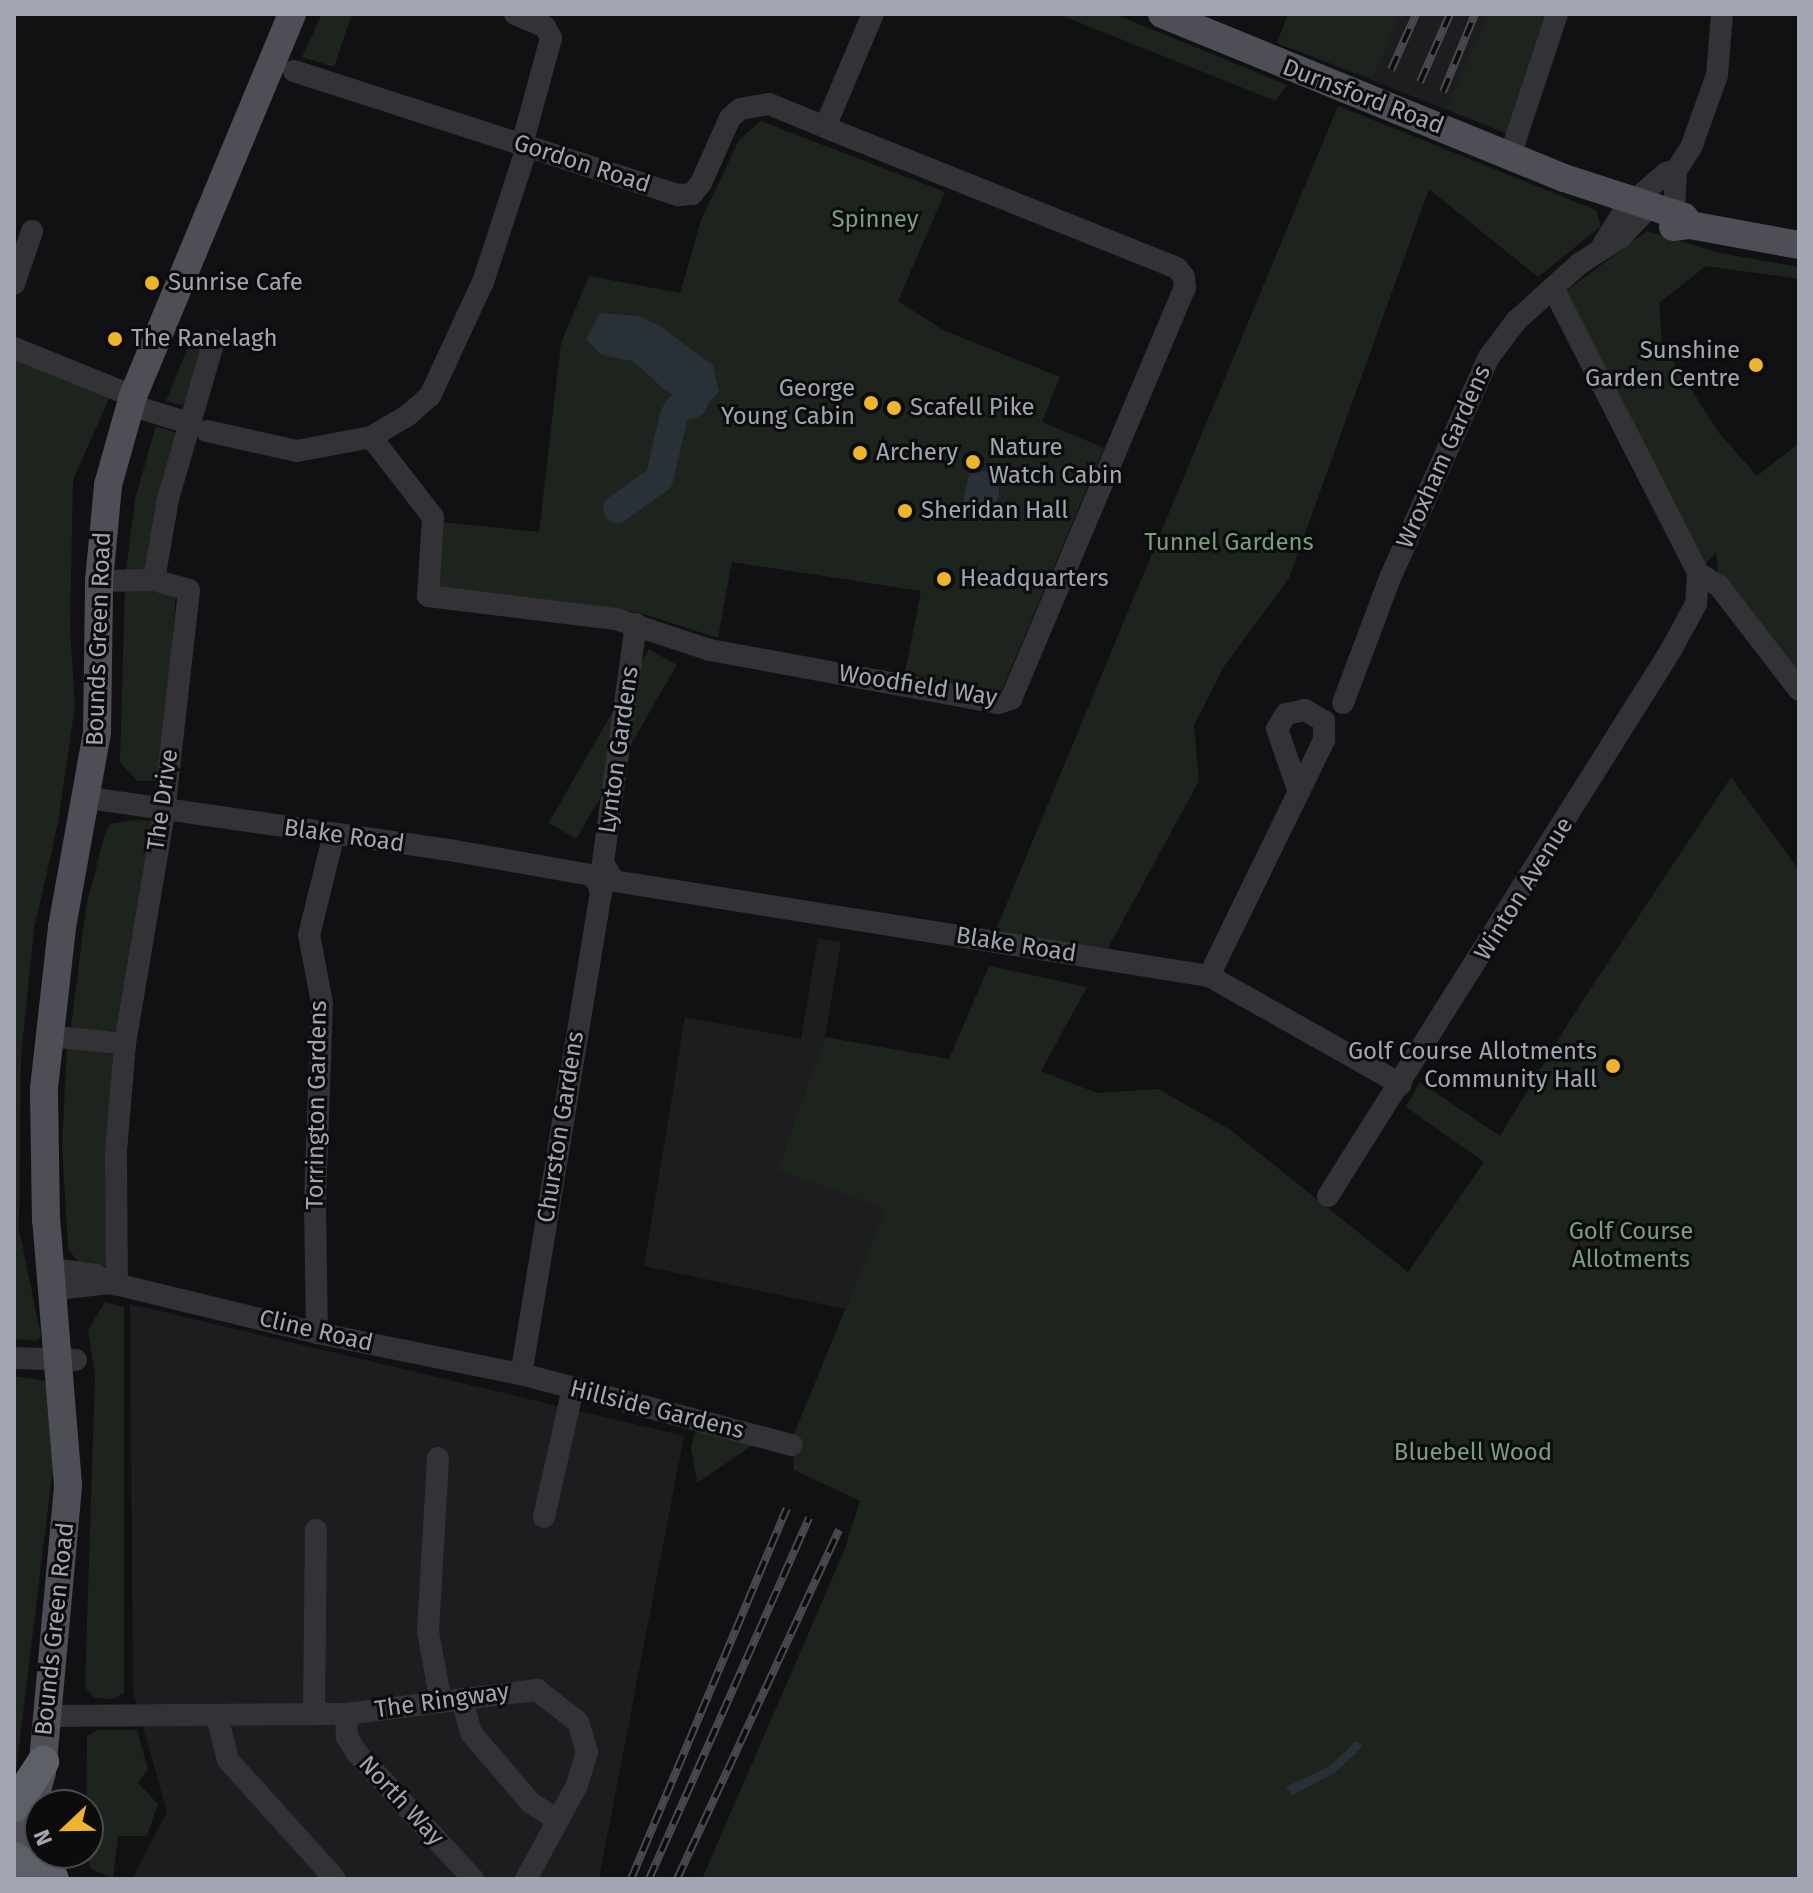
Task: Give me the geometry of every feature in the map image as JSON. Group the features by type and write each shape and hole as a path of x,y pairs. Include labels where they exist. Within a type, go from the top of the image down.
{"highway":[{"path":"14,1806 42,1767"}],"main road":[{"name":"Bounds Green Road","path":"38,1871 42,1767 62,1589 68,1485 80,1444 67,1360 68,1311 55,1284 44,1150 49,1036 62,927 89,798 97,733 99,581 108,485 132,401 292,14"},
{"name":"Durnsford Road","path":"1162,14 1564,178 1569,186 1653,212 1799,245"},
{"name":"Bounds Green Road","path":"42,1767 48,1789"}],"street":[{"path":"14,348 198,427 297,451 371,437 430,396 483,282 524,146 551,38 545,27 515,14"},
{"path":"825,127 873,14"},
{"path":"1510,156 1557,14"},
{"path":"1653,212 1692,145 1717,75 1722,14"},
{"name":"Gordon Road","path":"294,71 679,195 692,194 730,118 740,109 769,104 825,127"},
{"name":"Woodfield Way","path":"371,437 433,517 428,596 636,624 710,650 998,703 1011,699 1185,288 1177,268 825,127"},
{"name":"Wroxham Gardens","path":"1343,703 1390,578 1489,357 1516,321 1553,288 1653,212 1666,173 1676,171"},
{"path":"14,284 32,231"},
{"path":"1553,288 1698,573 1719,586 1799,690"},
{"path":"154,580 168,499 198,427 214,341"},
{"name":"Winton Avenue","path":"1328,1196 1671,650 1696,604 1698,573"},
{"name":"The Drive","path":"99,581 154,580 189,590 164,813 125,1044 116,1151 114,1284"},
{"name":"Lynton Gardens","path":"602,878 636,624"},
{"path":"1209,976 1299,792"},
{"name":"Blake Road","path":"89,798 164,813 334,834 576,872 832,917 1209,976 1401,1084"},
{"name":"Torrington Gardens","path":"317,1333 315,1202 322,1003 309,935 334,834"},
{"name":"Churston Gardens","path":"521,1374 602,878"},
{"path":"49,1036 125,1044"},
{"name":"Cline Road","path":"55,1284 96,1275 114,1284 317,1333 521,1374"},
{"path":"14,1358 67,1360"},
{"name":"Hillside Gardens","path":"521,1374 792,1445"},
{"path":"544,1517 573,1388"},
{"path":"438,1458 428,1632 451,1700 471,1733 531,1803 558,1820"},
{"path":"314,1714 316,1530"},
{"name":"The Ringway","path":"46,1716 346,1714 532,1689 578,1722 586,1737 585,1762 526,1879"},
{"name":"North Way","path":"346,1714 347,1737 356,1752 473,1879"},
{"path":"217,1716 228,1760 335,1879"}],"shaded area":[{"path":"1288,14 1548,14 1508,134 1277,43"},
{"path":"600,313 639,316 658,325 713,365 719,392 706,406 693,404 666,391 633,361 602,355 586,339"},
{"path":"986,471 999,478 999,496 985,521 961,513 969,474"},
{"path":"818,938 841,942 825,1037 779,1170 887,1209 845,1309 644,1266 685,1017 801,1039"},
{"path":"130,1304 684,1436 599,1879 132,1879 167,1812 133,1692"},
{"path":"1356,1741 1363,1746 1336,1772 1292,1795 1286,1787 1330,1766"}],"green space":[{"path":"322,14 352,14 334,67 302,57"},
{"path":"1058,14 1115,14 1287,85 1276,101"},
{"path":"1288,14 1401,14 1372,78 1277,43"},
{"path":"1489,14 1548,14 1508,134 1446,109"},
{"name":"Tunnel Gardens","path":"1338,106 1596,210 1601,226 1538,277 1429,189 1289,578 1223,668 1194,725 1199,781 1107,950 994,934"},
{"name":"Spinney","path":"761,121 945,192 898,301 943,330 1060,377 1042,422 1104,448 1001,692 905,673 921,591 732,562 718,638 637,612 434,586 440,522 539,532 561,343 589,276 680,293 701,220 739,140"},
{"path":"1647,231 1720,253 1799,267 1799,279 1706,266 1659,303 1662,344 1719,433 1757,476 1799,443 1799,690 1719,586 1716,552 1698,573 1566,291"},
{"path":"194,332 211,339 188,407 166,401"},
{"path":"14,358 111,394 73,480 70,628 75,706 58,823 34,929 21,1058 19,1229 41,1336 36,1341 14,1339"},
{"path":"156,426 179,434 149,570 126,570 135,499"},
{"path":"125,587 176,593 161,781 137,781 120,762"},
{"path":"649,649 677,665 576,839 548,823"},
{"path":"1731,777 1799,870 1799,1879 702,1879 844,1551 860,1501 794,1470 792,1439 886,1209 778,1170 825,1037 949,1059 989,966 1087,987 1041,1071 1097,1093 1158,1089 1229,1129 1408,1272 1484,1162 1406,1107 1420,1082 1500,1136 1572,1017"},
{"path":"154,821 118,1032 71,1028 86,907 105,833 110,824"},
{"path":"67,1047 113,1055 106,1266 78,1262 68,1248 62,1146"},
{"path":"105,1302 124,1307 124,1693 112,1699 94,1698 85,1687 95,1374 88,1330"},
{"path":"14,1376 46,1381 55,1450 14,1788"},
{"path":"696,1427 756,1443 697,1483 691,1448"},
{"path":"97,1730 137,1730 148,1770 138,1783 158,1804 147,1836 118,1836 113,1879 92,1869 104,1869 104,1789 87,1789 87,1736"}],"waterway":[{"path":"617,509 659,479 674,416 678,408 693,404"}],"railway":[{"path":"1391,70 1416,14"},
{"path":"1420,82 1450,14"},
{"path":"1443,92 1475,14"},
{"path":"631,1879 787,1508"},
{"path":"649,1879 809,1518"},
{"path":"677,1879 839,1530"}],"place":[{"name":"Sunrise Cafe","path":"152,283"},
{"name":"The Ranelagh","path":"115,339"},
{"name":"Sunshine Garden Centre","path":"1756,365"},
{"name":"George Young Cabin","path":"871,403"},
{"name":"Scafell Pike","path":"894,408"},
{"name":"Archery","path":"860,453"},
{"name":"Nature Watch Cabin","path":"973,462"},
{"name":"Sheridan Hall","path":"905,511"},
{"name":"Headquarters","path":"944,579"},
{"name":"Golf Course Allotments Community Hall","path":"1613,1066"}],"park label":[{"name":"Golf Course Allotments","path":"1631,1246"},
{"name":"Bluebell Wood","path":"1473,1453"}]}
